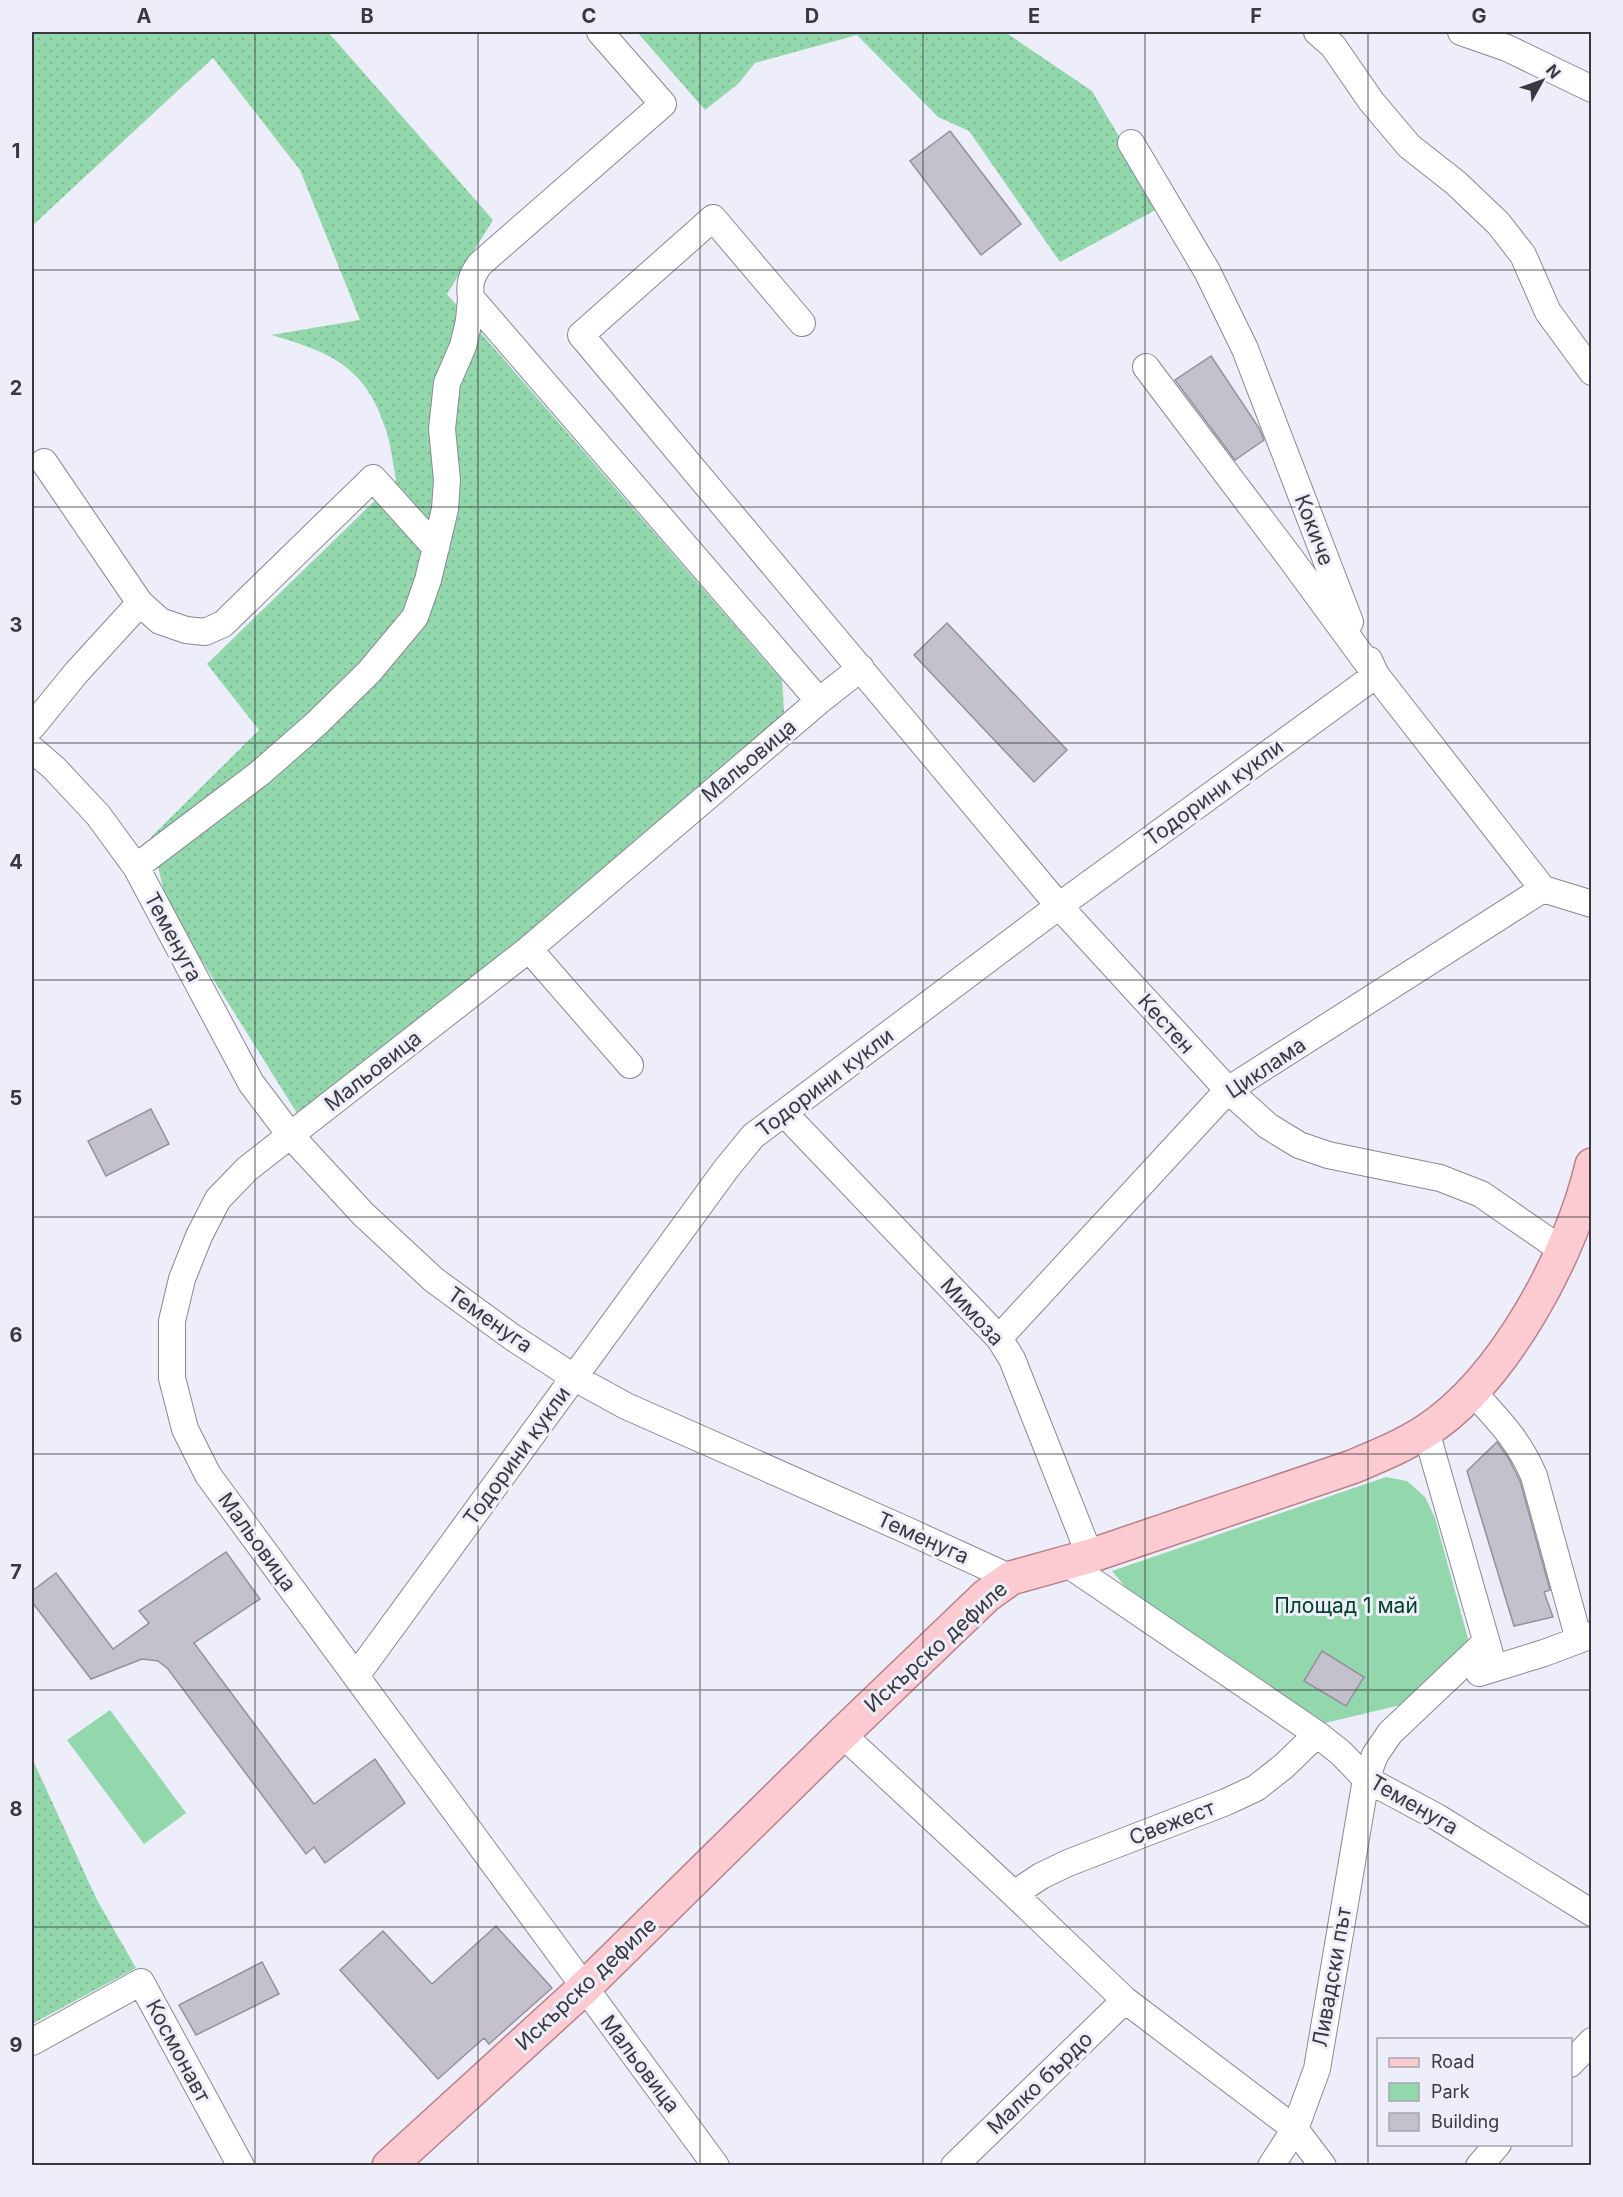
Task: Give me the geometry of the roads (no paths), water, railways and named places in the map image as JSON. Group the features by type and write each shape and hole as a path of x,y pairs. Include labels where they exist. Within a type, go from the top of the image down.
{"main road":[{"name":"Искърско дефиле","path":"389,2166 584,1988 962,1617 1011,1578 1078,1560 1352,1467 1392,1450 1426,1431 1451,1412 1498,1360 1520,1327 1562,1250 1578,1212 1591,1170"}],"street":[{"path":"136,867 260,773 317,723 369,672 415,617 428,580 445,509 447,480 442,429 447,383 463,346 469,321 471,275 480,264 663,104 600,32"},
{"path":"1317,32 1333,46 1371,101 1409,147 1456,183 1498,223 1523,255 1548,312 1592,372"},
{"path":"1461,32 1507,48 1592,89"},
{"name":"Кокиче","path":"1131,143 1207,271 1245,349 1344,611 1376,675 1543,889"},
{"name":"Кестен","path":"802,323 713,218 580,334 1059,906 1228,1090 1268,1126 1299,1145 1328,1155 1440,1178 1481,1194 1562,1250"},
{"path":"471,298 819,701"},
{"path":"1146,367 1291,558 1376,675"},
{"path":"44,462 140,603 160,621 186,630 205,632 223,624 373,478 436,548"},
{"path":"32,727 76,673 140,603"},
{"name":"Мальовица","path":"716,2166 208,1475 185,1429 172,1377 172,1321 182,1279 199,1236 218,1199 247,1169 529,949 819,701 861,668"},
{"name":"Тодорини кукли","path":"356,1676 726,1169 753,1136 1059,906 1376,675"},
{"name":"Теменуга","path":"32,749 54,768 98,815 136,867 252,1083 291,1136 363,1214 434,1280 512,1337 575,1378 626,1406 1011,1578"},
{"path":"1543,889 1592,904"},
{"name":"Циклама","path":"999,1338 1228,1090 1543,889"},
{"path":"529,949 630,1065"},
{"name":"Мимоза","path":"784,1113 999,1338 1012,1359 1078,1560"},
{"path":"1438,1686 1544,1653 1585,1637 1525,1453 1472,1391"},
{"path":"1426,1431 1494,1668"},
{"name":"Теменуга","path":"1078,1560 1317,1734 1341,1753 1366,1779 1400,1795 1592,1913"},
{"name":"Ливадски път","path":"1271,2166 1294,2129 1317,2069 1366,1779 1375,1755 1390,1733 1486,1642"},
{"path":"842,1734 1125,2000 1294,2129 1323,2166"},
{"name":"Свежест","path":"1014,1894 1041,1876 1068,1863 1226,1802 1256,1788 1284,1766 1317,1734"},
{"name":"Космонавт","path":"32,2042 141,1982 241,2166"},
{"name":"Малко бърдо","path":"954,2166 1125,2000"},
{"path":"1572,2062 1592,2041"},
{"path":"1479,2166 1497,2146"}],"park label":[{"name":"Площад 1 май","path":"1346,1606"}]}
